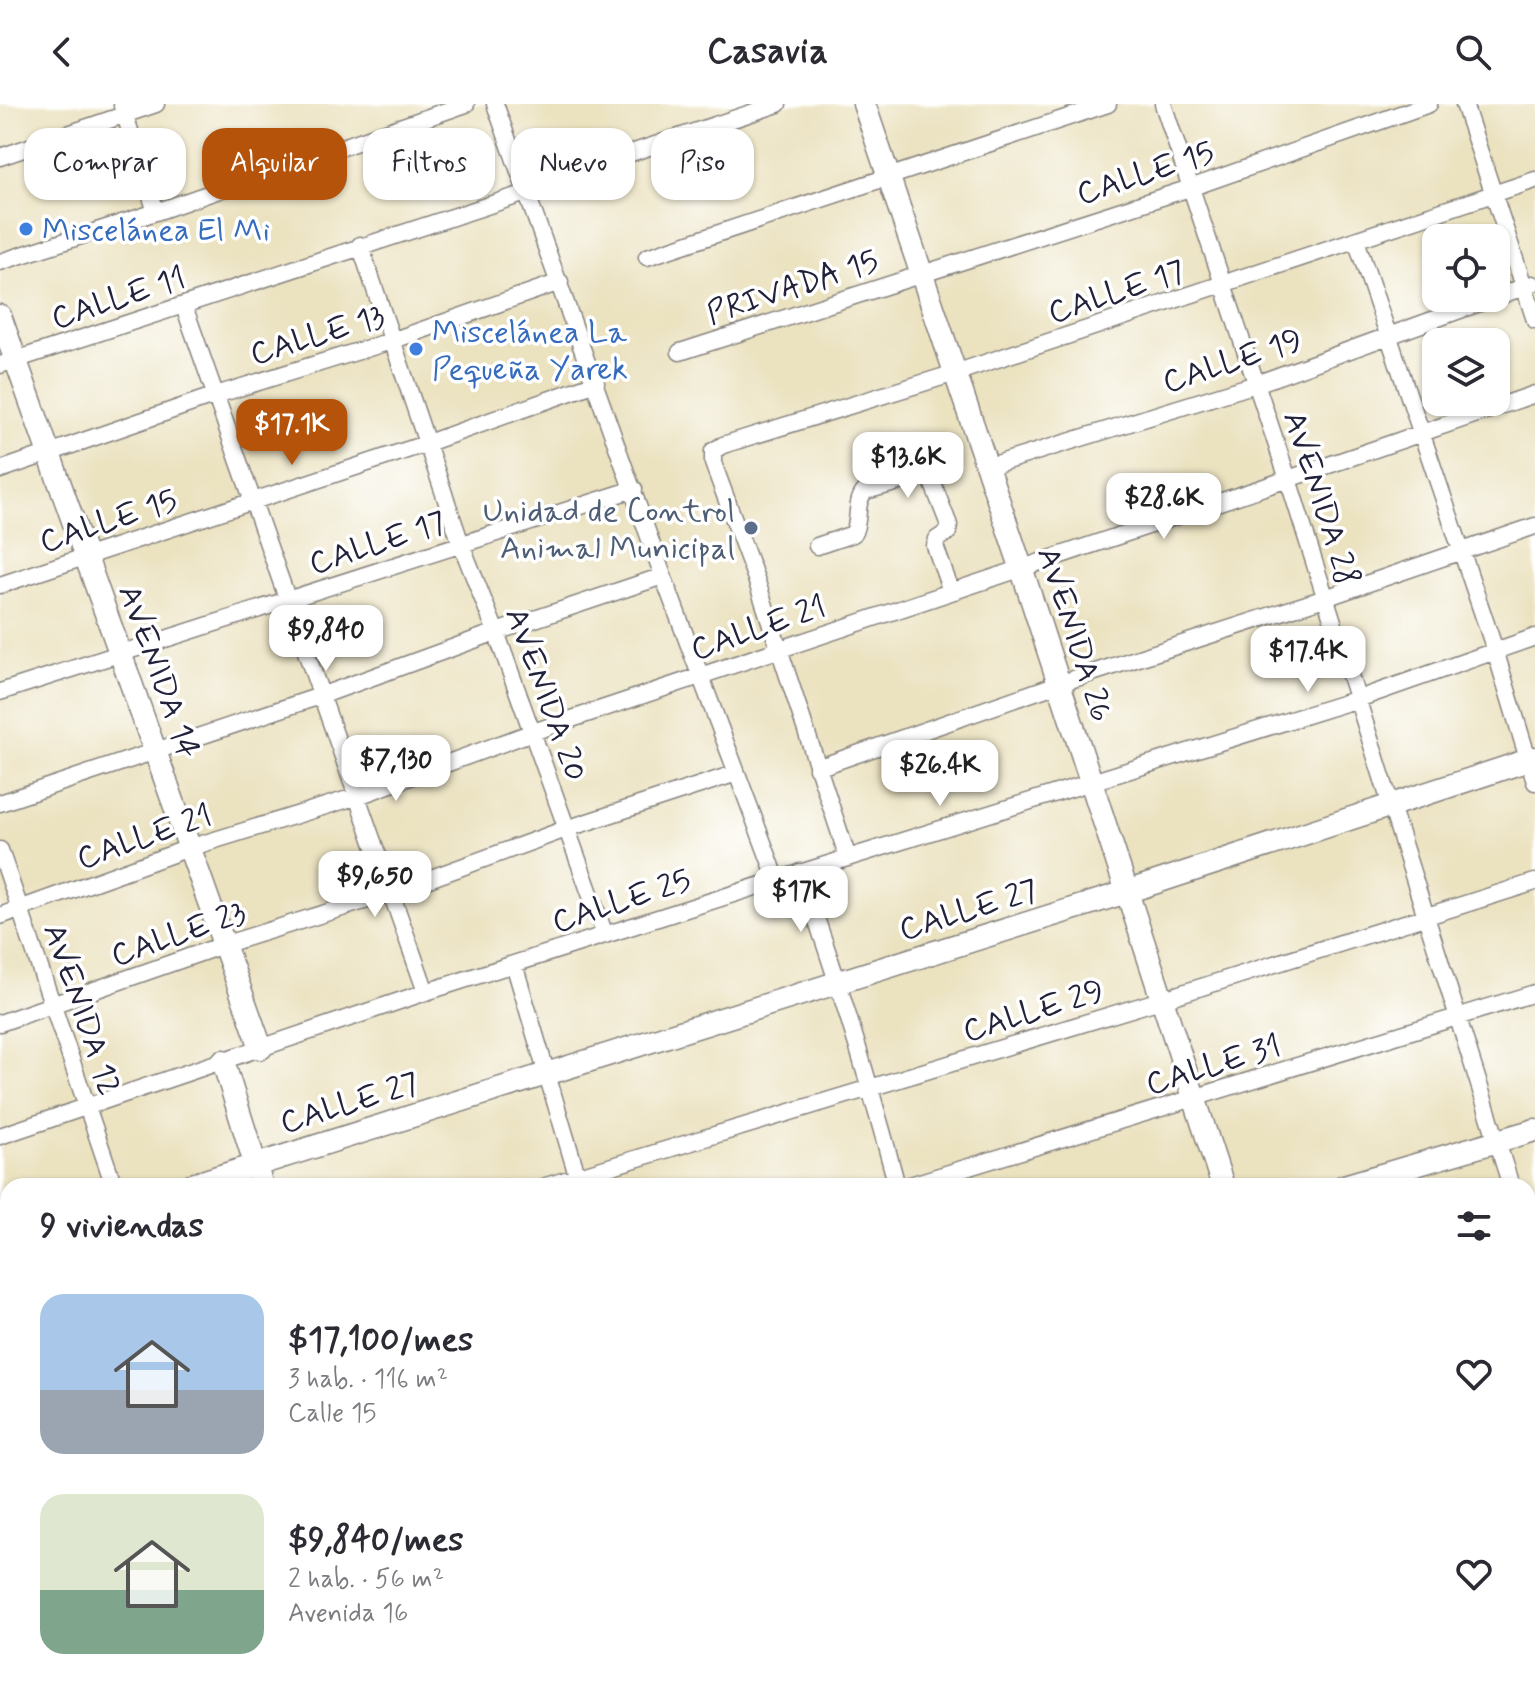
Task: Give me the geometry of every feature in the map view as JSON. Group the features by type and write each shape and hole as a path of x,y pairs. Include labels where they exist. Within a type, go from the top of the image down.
{"main road":[{"name":"AVENIDA 26","path":"864,104 1021,567 1220,1178"},
{"name":"AVENIDA 14","path":"0,316 8,362 49,454 261,1048"},
{"name":"CALLE 27","path":"259,1176 547,1074 1128,892 1532,759"},
{"path":"223,1061 259,1176"},
{"path":"1371,1178 1535,1130"}],"street":[{"path":"0,157 123,109 156,104"},
{"path":"0,262 156,212 466,104"},
{"path":"495,104 511,150"},
{"path":"635,152 778,104"},
{"path":"647,257 1108,104"},
{"name":"AVENIDA 28","path":"1163,104 1288,479 1509,1178"},
{"name":"CALLE 15","path":"921,274 1190,188 1429,104"},
{"path":"1464,104 1530,285 1535,320"},
{"path":"123,109 156,212"},
{"name":"CALLE 17","path":"780,650 713,463 713,451 723,445 955,373 1535,180"},
{"name":"CALLE 11","path":"8,362 511,198"},
{"path":"529,200 663,576 777,880"},
{"path":"1356,240 1532,759 1535,782"},
{"name":"AVENIDA 20","path":"360,245 425,444 605,935"},
{"name":"PRIVADA 15","path":"680,352 921,274"},
{"name":"CALLE 13","path":"0,470 560,282"},
{"name":"CALLE 19","path":"1510,292 1530,285"},
{"path":"184,306 426,992"},
{"name":"CALLE 19","path":"987,467 1256,384 1453,312"},
{"name":"CALLE 15","path":"0,585 425,444 596,383"},
{"name":"CALLE 21","path":"0,916 189,848 358,796 533,732 1535,394"},
{"path":"817,546 853,534 857,527 859,500 865,491 929,474 949,525 948,532 937,539 935,546 951,591"},
{"name":"CALLE 17","path":"0,692 634,489"},
{"path":"817,768 1058,684 1535,526"},
{"path":"0,803 323,695 663,576"},
{"name":"CALLE 25","path":"0,1136 426,992 1358,699 1535,637"},
{"path":"780,650 848,858"},
{"name":"CALLE 23","path":"0,1023 737,773"},
{"name":"AVENIDA 12","path":"0,850 111,1178"},
{"path":"800,872 839,983 895,1178"},
{"name":"CALLE 29","path":"588,1178 1535,882"},
{"path":"514,964 578,1178"},
{"name":"CALLE 31","path":"933,1178 1535,993"}],"place":[{"name":"Miscelánea El Mi","path":"26,229"},
{"name":"Miscelánea La Pequeña Yarek","path":"416,349"},
{"name":"Unidad de Control Animal Municipal","path":"751,528"}]}
